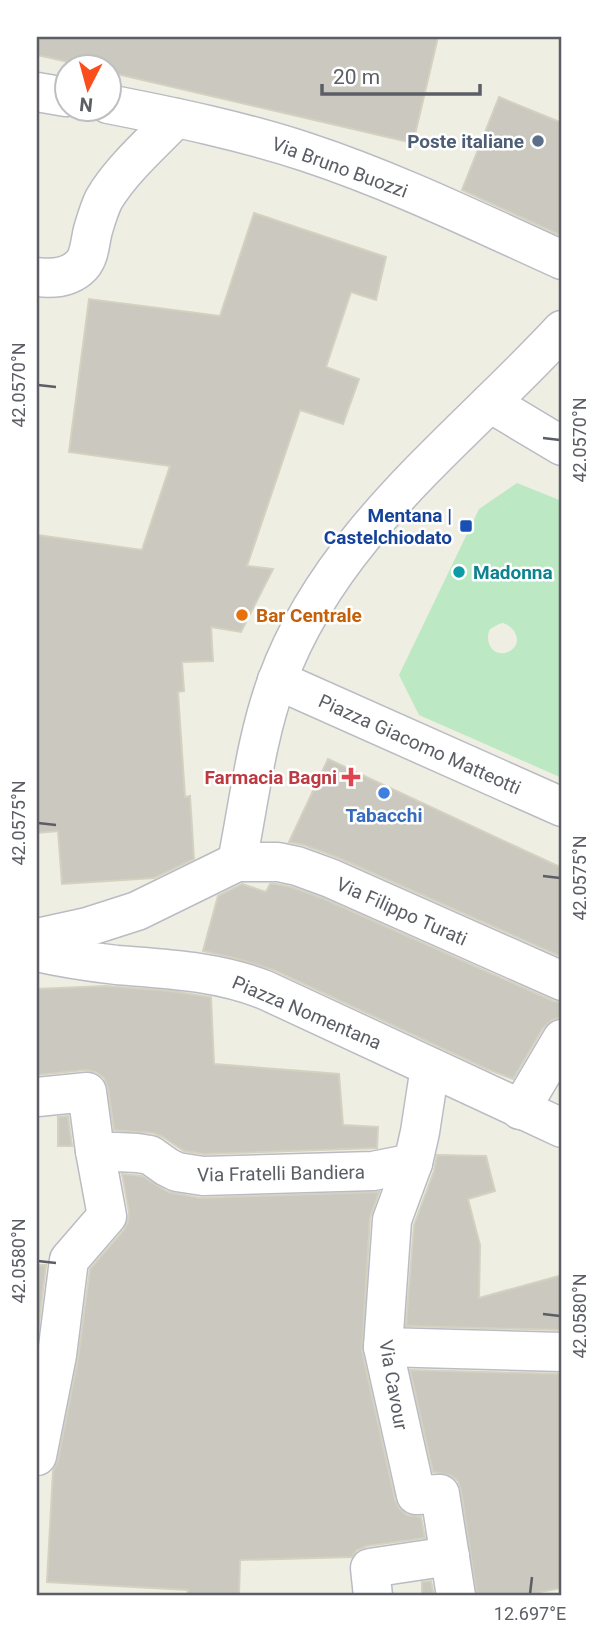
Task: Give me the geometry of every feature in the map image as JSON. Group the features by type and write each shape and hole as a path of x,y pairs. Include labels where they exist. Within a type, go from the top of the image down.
{"street":[{"name":"Via Bruno Buozzi","path":"122,107 267,140 345,166 430,200 562,260"},
{"path":"37,277 62,277 82,265 104,199 127,169 176,118"},
{"path":"37,938 87,927 137,911 237,862 259,745 277,680 308,614 345,558 396,498 562,330"},
{"path":"491,403 562,446"},
{"name":"Piazza Giacomo Matteotti","path":"277,680 562,807"},
{"name":"Via Filippo Turati","path":"237,862 278,862 312,871 562,981"},
{"name":"Piazza Nomentana","path":"37,952 92,962 191,971 243,981 562,1128"},
{"path":"520,1110 562,1039"},
{"name":"Via Cavour","path":"430,1067 420,1132 392,1220 383,1347 416,1495 440,1494 457,1596"},
{"path":"37,1097 87,1092 107,1216 69,1260 57,1355 37,1456"},
{"name":"Via Fratelli Bandiera","path":"95,1151 150,1155 177,1172 203,1176 346,1173 394,1168 412,1163"},
{"path":"383,1347 562,1352"},
{"path":"373,1596 370,1568 450,1556"}],"green space":[{"path":"517,483 562,501 562,778 419,715 399,675 479,509","holes":["499,624 508,625 515,632 516,645 508,652 498,653 491,647 488,634 490,629"]}],"building":[{"path":"37,37 438,37 413,143 122,75 122,52 52,52 52,58 37,55"},
{"path":"499,97 562,123 562,236 462,190"},
{"path":"254,213 386,257 376,300 351,292 326,367 359,379 343,424 300,410 247,566 273,569 241,632 211,627 213,661 182,662 184,691 178,692 185,797 190,796 194,859 154,878 62,884 58,831 37,833 37,535 142,550 170,466 69,452 89,299 220,316"},
{"path":"328,759 562,868 562,957 339,858 289,842"},
{"path":"242,884 266,892 270,884 276,884 322,898 562,1003 562,1017 552,1020 543,1028 513,1079 274,970 203,951 218,896"},
{"path":"106,986 211,997 214,1064 339,1074 343,1125 378,1127 377,1148 204,1154 184,1151 153,1133 114,1130 108,1088 104,1078 96,1072 85,1070 37,1075 37,989"},
{"path":"68,1116 72,1146 58,1146 58,1117"},
{"path":"437,1155 486,1156 495,1191 468,1199 480,1245 479,1298 562,1275 562,1330 406,1326 414,1225 434,1171"},
{"path":"122,1174 142,1176 168,1192 200,1198 379,1192 370,1218 362,1351 395,1500 407,1515 421,1517 425,1538 367,1546 357,1550 352,1557 240,1560 239,1596 187,1596 188,1590 47,1582 53,1471 58,1460 78,1359 90,1269 124,1230 128,1221 129,1212"},
{"path":"37,1265 46,1265 37,1341"},
{"path":"410,1370 562,1374 562,1588 518,1596 477,1596 461,1490 458,1481 450,1475 433,1472"},
{"path":"431,1581 434,1596 422,1596 422,1582"}],"place":[{"name":"Poste italiane","path":"538,141"},
{"name":"Mentana | Castelchiodato","path":"466,526"},
{"name":"Madonna","path":"459,572"},
{"name":"Bar Centrale","path":"242,615"},
{"name":"Farmacia Bagni","path":"351,777"},
{"name":"Tabacchi","path":"384,793"}]}
